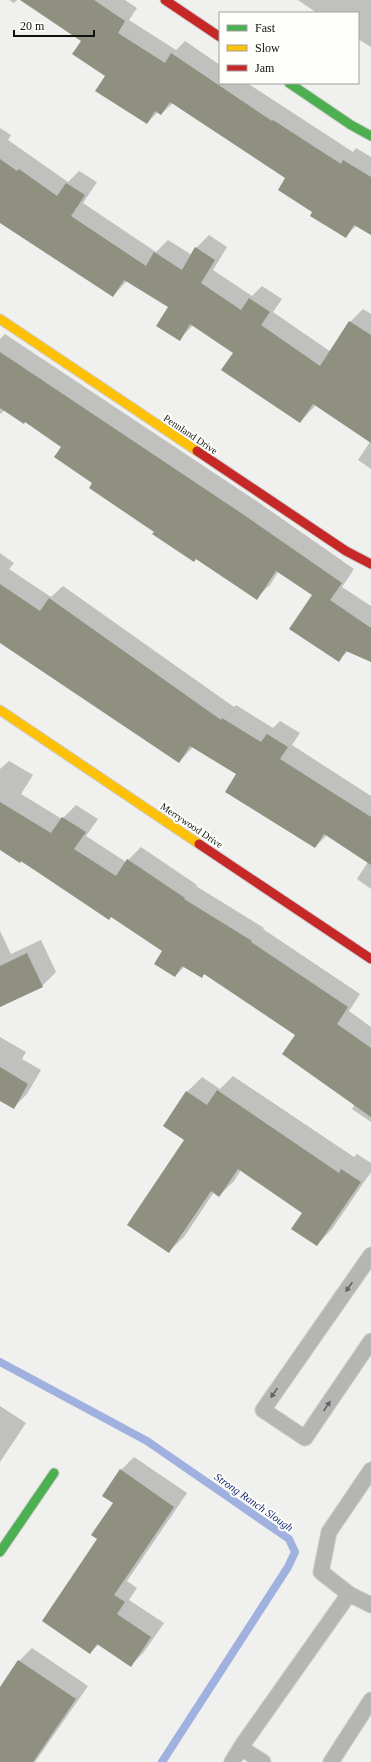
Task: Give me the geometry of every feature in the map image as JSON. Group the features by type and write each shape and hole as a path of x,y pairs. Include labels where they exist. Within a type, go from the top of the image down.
{"street":[{"path":"165,0 219,36"},
{"path":"291,84 371,136"},
{"name":"Pennland Drive","path":"0,319 346,551 371,564"},
{"name":"Merrywood Drive","path":"0,710 371,958"},
{"path":"0,1552 54,1473"}],"lane":[{"path":"371,1255 263,1410 305,1438 371,1342"},
{"path":"371,1470 329,1532 322,1572 349,1594 371,1605"},
{"path":"232,1762 349,1594"},
{"path":"331,1762 371,1700"},
{"path":"241,1748 263,1762"}],"building":[{"path":"20,0 94,0 125,21 118,33 165,63 171,53 272,121 273,120 341,164 343,160 371,177 371,235 354,225 346,238 310,216 312,212 278,190 285,178 170,102 161,115 155,111 147,124 95,91 105,76 72,54 81,41"},
{"path":"0,159 17,171 19,169 57,196 66,183 85,195 71,216 146,266 154,252 182,270 195,247 215,260 201,283 241,310 249,298 270,312 261,325 320,366 349,321 371,335 371,443 313,404 300,423 221,370 233,353 190,324 180,341 156,326 168,307 124,280 113,297 0,223"},
{"path":"0,352 244,515 342,583 330,600 371,628 371,662 346,651 339,662 289,629 312,595 276,571 257,600 196,559 194,562 152,534 154,532 89,488 92,483 54,457 61,447 25,422 24,424 0,408"},
{"path":"0,584 40,611 49,598 221,720 222,718 261,742 267,734 288,747 280,759 371,817 371,865 324,834 315,848 225,792 236,774 190,746 179,763 0,643"},
{"path":"0,802 51,833 62,817 86,832 74,849 116,876 127,859 185,898 184,899 252,941 251,942 348,1007 337,1024 371,1048 371,1117 282,1054 295,1035 204,974 202,978 182,966 175,977 154,964 162,951 111,917 109,920 21,861 20,863 0,850"},
{"path":"27,953 43,987 0,1007 0,966"},
{"path":"0,1067 28,1084 14,1109 0,1101"},
{"path":"217,1090 339,1173 341,1169 361,1182 317,1246 291,1229 302,1213 238,1169 219,1197 211,1191 169,1253 127,1225 184,1140 163,1126 186,1091 207,1105"},
{"path":"120,1469 174,1507 114,1595 125,1602 117,1614 151,1637 131,1667 97,1644 90,1654 42,1621 97,1539 91,1535 113,1503 102,1496"},
{"path":"18,1660 76,1699 33,1762 0,1762 0,1687"}],"waterway":[{"name":"Strong Ranch Slough","path":"0,1362 147,1441 289,1539 295,1552 288,1567 162,1762"}],"traffic: fast":[{"path":"290,84 351,125 371,136"},
{"path":"0,1552 54,1473"}],"traffic: slow":[{"path":"0,319 197,451"},
{"path":"0,710 199,844"}],"traffic: jam":[{"path":"165,0 219,36"},
{"path":"197,451 346,551 371,564"},
{"path":"199,844 371,959"}]}
